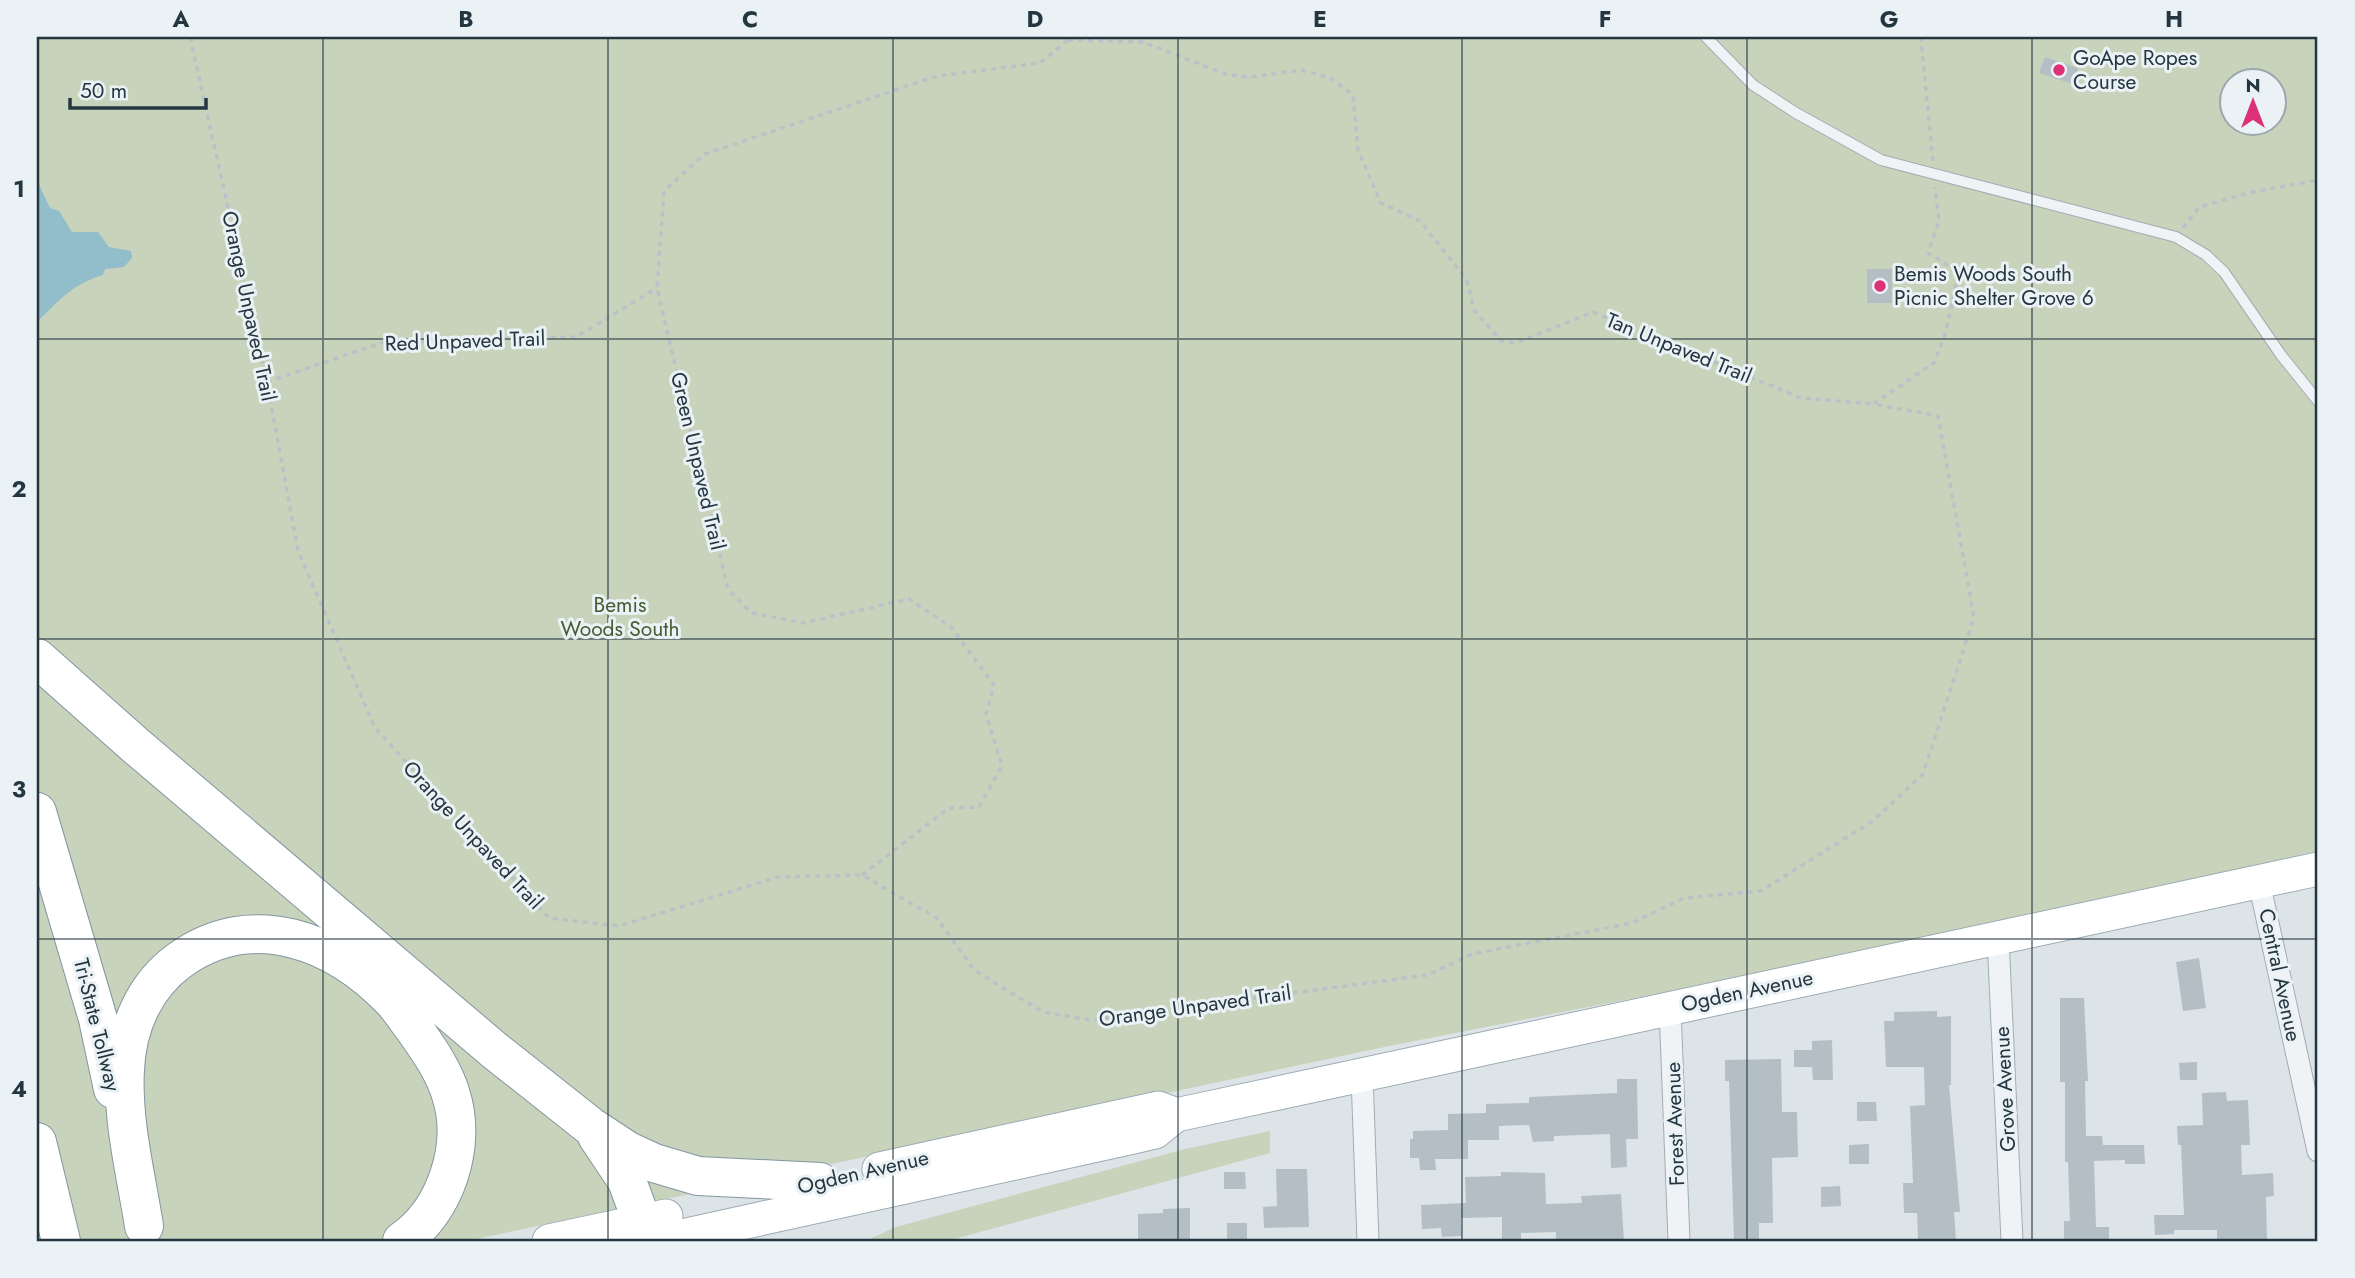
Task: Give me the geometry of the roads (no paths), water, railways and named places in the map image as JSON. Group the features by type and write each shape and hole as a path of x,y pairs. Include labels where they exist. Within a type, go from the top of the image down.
{"highway":[{"path":"37,658 135,745 494,1050 590,1126 628,1151 654,1163 698,1176 820,1182"},
{"name":"Tri-State Tollway","path":"37,812 98,1019 145,1234"},
{"path":"145,1234 125,1101 125,1067 137,1012 153,986 170,967 194,950 219,939 249,933 303,940 329,952 362,973 393,1001 439,1066 452,1095 456,1126 454,1155 449,1177 437,1203 425,1220 402,1241"},
{"path":"590,1126 627,1181 651,1235"},
{"path":"37,1142 53,1232"}],"main road":[{"name":"Ogden Avenue","path":"549,1241 651,1235 1134,1137 1155,1132 1176,1115 2318,869"},
{"name":"Ogden Avenue","path":"651,1235 820,1182 1158,1108 1176,1115"}],"street":[{"name":"Central Avenue","path":"2259,881 2318,1151"},
{"name":"Grove Avenue","path":"1998,938 2012,1241"},
{"name":"Forest Avenue","path":"1670,1008 1679,1241"},
{"path":"1362,1076 1367,1241"}],"lane":[{"path":"1706,37 1753,85 1796,113 1881,160 2176,237 2206,255 2224,272 2281,355 2318,401"}],"water":[{"path":"37,180 50,208 59,211 72,232 98,232 109,247 131,251 132,258 124,267 105,269 103,275 74,288 37,322"}],"place":[{"name":"GoApe Ropes Course","path":"2059,70"},
{"name":"Bemis Woods South Picnic Shelter Grove 6","path":"1880,286"}],"park label":[{"name":"Bemis Woods South","path":"620,617"}]}
